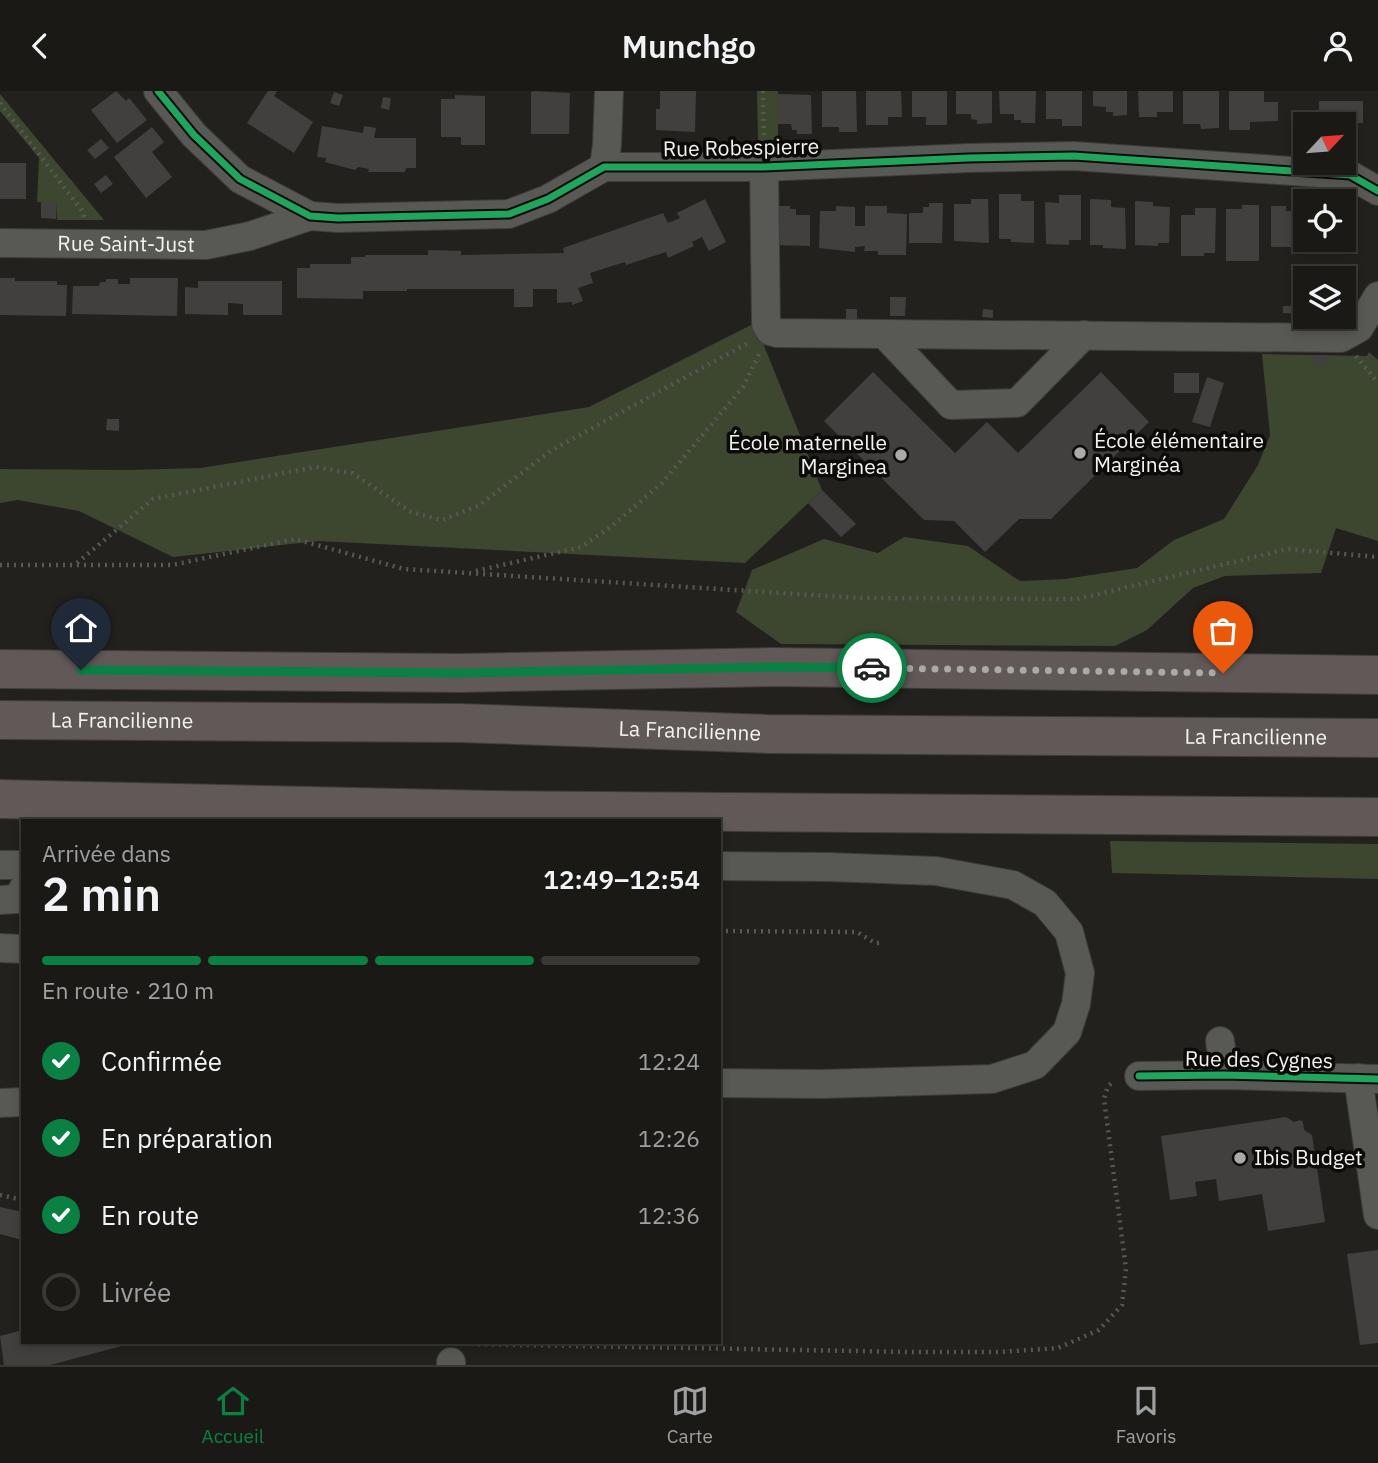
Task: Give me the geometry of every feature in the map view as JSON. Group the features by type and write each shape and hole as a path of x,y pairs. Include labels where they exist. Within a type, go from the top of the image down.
{"highway":[{"path":"0,669 461,673 773,667 1378,675"},
{"name":"La Francilienne","path":"0,720 460,723 768,734 1378,738"},
{"path":"0,799 492,810 1378,817"},
{"path":"0,807 72,800"}],"street":[{"name":"Rue Robespierre","path":"159,91 194,135 240,179 310,216 338,218 509,214 548,199 604,167 764,167 968,158 1074,156 1350,175 1378,191"},
{"path":"604,167 609,91"},
{"path":"764,167 765,324 770,331 777,333 1341,338 1359,328 1378,296"},
{"path":"250,236 258,188"},
{"name":"Rue Saint-Just","path":"0,243 206,245 250,236 310,216"},
{"path":"884,334 951,405 1017,403 1084,335"},
{"path":"0,865 21,865"},
{"path":"721,866 936,871 1013,885 1045,903 1069,932 1080,972 1076,1004 1067,1032 1035,1065 992,1079 822,1084 721,1083"},
{"path":"0,886 21,887"},
{"path":"0,900 18,899 21,892"},
{"path":"0,948 21,949"},
{"path":"1220,1041 1225,1076"},
{"name":"Rue des Cygnes","path":"1139,1076 1368,1079"},
{"path":"1368,1079 1378,1215"},
{"path":"0,1103 21,1103"}],"path":[{"path":"763,91 764,167"},
{"path":"0,103 83,212 85,245"},
{"path":"76,563 153,499 315,467 352,473 411,512 442,520 478,506 552,450 770,331"},
{"path":"468,573 581,547 612,526 662,483 743,387 770,331"},
{"path":"0,565 172,565 295,539 404,569 860,598 1077,599 1288,549 1378,557"},
{"path":"721,931 857,932 875,943 881,943"},
{"path":"418,1344 452,1353 1000,1352 1058,1348 1099,1330 1122,1305 1126,1269 1104,1099 1108,1086 1118,1079 1139,1076"},
{"path":"0,1195 21,1200"}],"green space":[{"path":"757,91 778,91 778,144 758,144"},
{"path":"0,94 104,220 57,220 56,202 37,202 39,158 0,111"},
{"path":"755,323 822,490 745,563 319,541 173,557 79,511 18,500 0,503 0,469 200,468 589,407"},
{"path":"1369,352 1378,360 1378,541 1336,528 1321,573 1225,576 1193,588 1147,630 1115,646 781,644 736,612 752,570 824,539 878,553 904,537 968,546 1020,581 1065,579 1137,568 1174,540 1224,519 1258,465 1270,435 1262,354 1367,356"},
{"path":"1110,841 1378,844 1378,879 1112,873"}],"building":[{"path":"116,91 126,101 129,98 147,120 117,143 91,110"},
{"path":"268,91 277,91 274,96 313,122 294,153 247,123"},
{"path":"660,91 696,91 695,132 656,130 656,109 660,109"},
{"path":"822,91 856,91 857,132 839,132 839,127 822,127"},
{"path":"866,91 901,91 902,117 888,117 888,125 866,125"},
{"path":"912,91 947,91 947,125 926,125 926,117 912,117"},
{"path":"956,91 992,91 992,123 977,124 977,120 971,119 971,114 956,114"},
{"path":"999,91 1036,91 1035,123 1014,120 1014,114 1000,114"},
{"path":"1046,91 1082,91 1082,126 1062,126 1062,119 1046,119"},
{"path":"1093,91 1127,91 1127,115 1113,116 1113,112 1106,112 1106,107 1093,106"},
{"path":"1138,91 1173,91 1173,112 1157,112 1157,117 1139,117"},
{"path":"1183,91 1219,91 1219,128 1201,129 1200,124 1183,124"},
{"path":"1229,91 1264,91 1264,102 1278,102 1278,121 1250,122 1250,130 1229,130"},
{"path":"334,92 343,95 339,106 330,103"},
{"path":"531,92 570,93 569,134 531,134"},
{"path":"778,94 811,95 812,134 797,134 797,130 792,130 791,124 777,124"},
{"path":"455,95 485,96 485,145 461,145 461,137 441,137 441,99 455,99"},
{"path":"383,97 391,98 389,110 381,108"},
{"path":"1319,101 1363,101 1363,123 1356,123 1356,112 1319,112"},
{"path":"322,126 363,133 364,126 376,128 374,138 416,138 416,168 406,168 405,172 368,172 369,169 358,167 355,170 325,162 326,158 317,157"},
{"path":"152,127 164,142 152,152 172,177 146,198 114,157"},
{"path":"101,139 109,148 95,159 87,150"},
{"path":"0,163 26,163 26,199 0,199"},
{"path":"106,175 113,184 101,193 94,184"},
{"path":"999,194 1021,194 1021,201 1034,201 1034,243 999,239"},
{"path":"1059,195 1081,195 1081,240 1069,240 1069,245 1046,244 1045,202 1059,203"},
{"path":"705,199 726,242 709,251 702,237 692,242 694,246 668,258 666,252 590,273 593,283 578,288 583,301 572,305 572,302 557,303 557,289 533,289 533,307 514,307 514,289 407,289 363,291 363,299 297,298 297,268 310,268 310,264 351,264 351,257 365,255 428,255 428,250 461,251 461,255 564,253 563,248 663,213 668,223 680,218 677,213"},
{"path":"971,199 988,199 989,243 954,241 954,204 971,204"},
{"path":"1090,199 1111,200 1111,207 1125,208 1126,249 1090,245"},
{"path":"1135,201 1170,207 1169,243 1158,243 1158,246 1135,245"},
{"path":"41,202 56,202 56,219 41,218"},
{"path":"929,203 943,203 942,243 909,243 909,213 923,213 923,207 929,207"},
{"path":"1242,205 1259,205 1259,261 1226,261 1226,209 1242,209"},
{"path":"774,206 790,206 790,209 796,209 796,215 810,215 810,246 774,245"},
{"path":"836,206 855,207 855,226 865,226 865,206 887,206 887,213 907,214 906,255 878,255 878,251 864,251 865,246 855,247 855,252 819,248 820,211 836,211"},
{"path":"1271,206 1286,206 1286,211 1292,211 1293,247 1271,247"},
{"path":"1195,208 1216,208 1215,253 1181,256 1181,215 1195,215"},
{"path":"1316,252 1338,252 1338,254"},
{"path":"0,278 15,278 15,281 57,281 57,285 67,285 66,316 0,315"},
{"path":"130,278 178,278 177,316 72,314 73,286 99,286 100,282 106,282 106,279 118,279 118,284 130,284"},
{"path":"198,281 282,281 282,315 243,315 243,304 228,303 228,315 185,314 185,287 198,288"},
{"path":"890,297 906,297 905,316 890,316"},
{"path":"1283,306 1293,306 1293,314 1283,313"},
{"path":"846,309 857,309 857,320 846,320"},
{"path":"983,309 993,310 993,318 982,317"},
{"path":"1314,355 1327,355 1327,365 1313,365"},
{"path":"873,372 955,453 987,422 1018,453 1101,372 1149,422 1051,519 1019,519 985,552 954,521 924,520 824,421"},
{"path":"1174,373 1199,373 1199,393 1174,393"},
{"path":"1207,377 1224,383 1210,427 1192,422"},
{"path":"107,419 119,419 119,431 106,430"},
{"path":"822,490 856,524 841,537 808,503"},
{"name":"Ibis Budget","path":"1286,1117 1294,1122 1303,1122 1304,1130 1312,1135 1325,1222 1268,1231 1262,1194 1219,1201 1216,1179 1195,1182 1197,1196 1170,1200 1161,1136"},
{"path":"0,1207 21,1212 21,1240 0,1234"},
{"path":"1378,1250 1378,1343 1360,1345 1347,1254"},
{"path":"21,1331 21,1344 129,1344 50,1365 4,1365 0,1336"}],"cycle path":[{"path":"158,91 194,135 240,179 310,216 338,218 509,214 548,199 604,167 764,167 968,158 1074,156 1350,175 1378,191"},
{"path":"1139,1076 1378,1079"}],"way so far":[{"path":"872,668 1223,673"}],"place":[{"name":"École élémentaire Marginéa","path":"1080,453"},
{"name":"École maternelle Marginea","path":"901,455"},
{"name":"Ibis Budget","path":"1240,1158"}],"route":[{"path":"81,670 461,673 773,667 872,668"}]}
